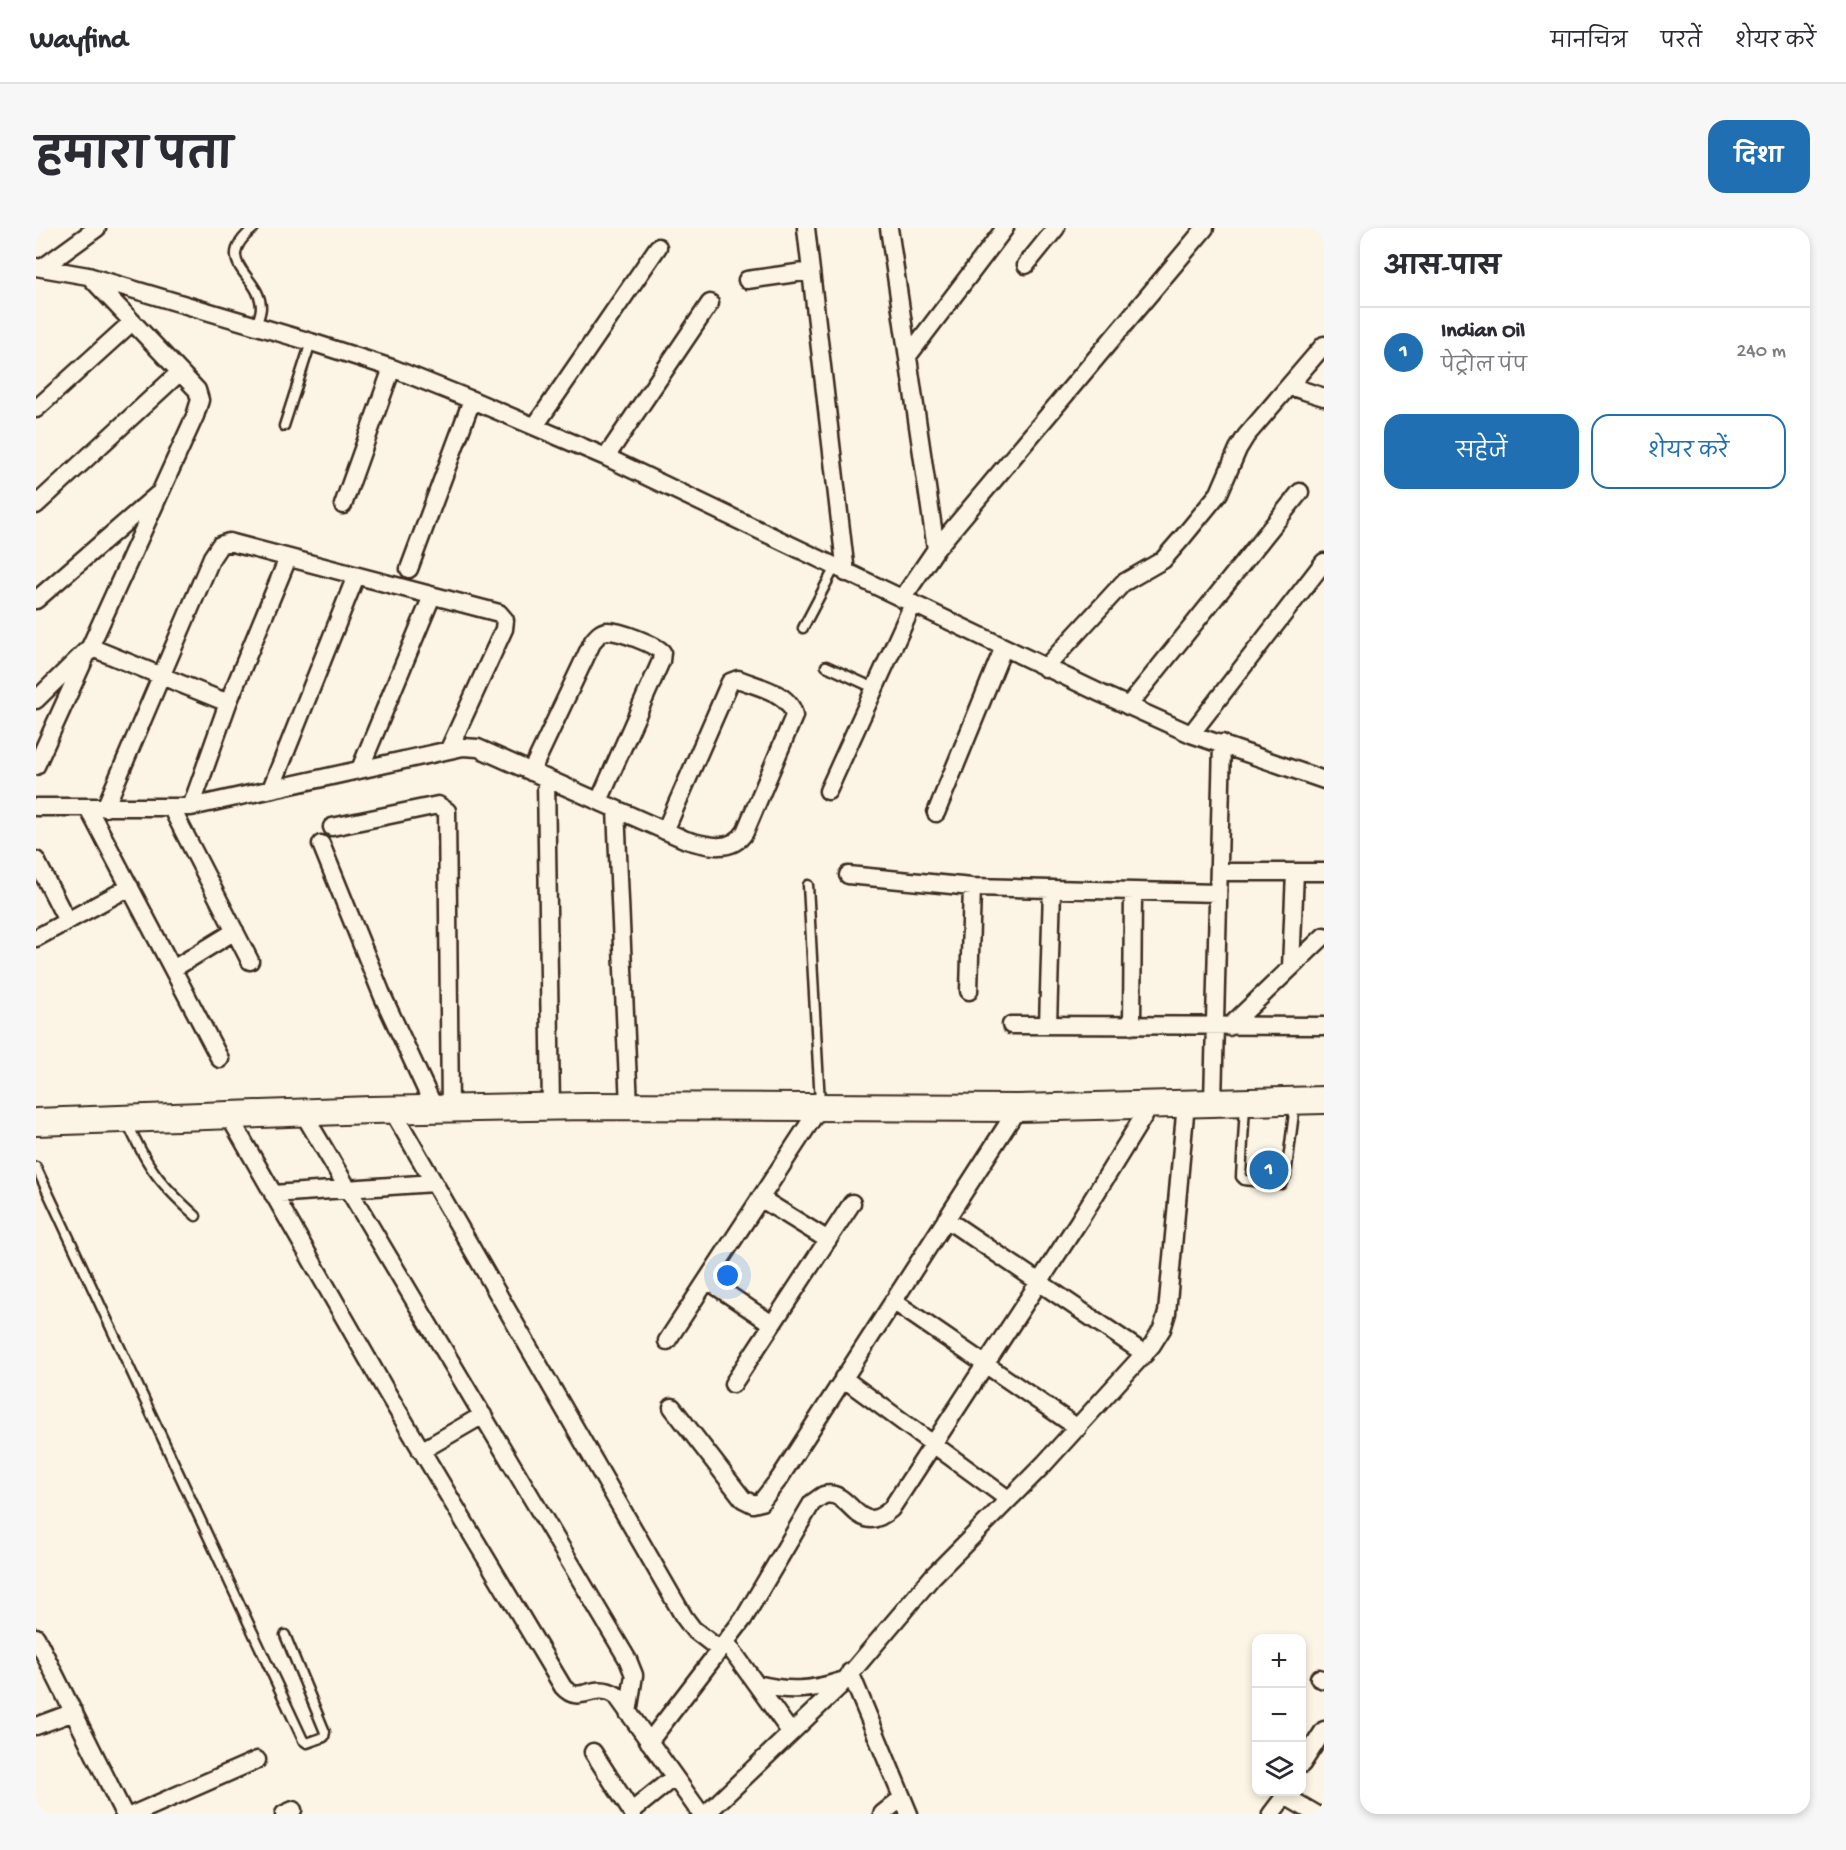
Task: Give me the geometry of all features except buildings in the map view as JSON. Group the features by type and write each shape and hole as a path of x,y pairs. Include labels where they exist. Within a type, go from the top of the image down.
{"main road":[{"path":"36,1122 551,1107 1018,1108 1324,1100"}],"street":[{"path":"39,268 97,228"},
{"path":"806,228 841,570"},
{"path":"889,228 936,549"},
{"path":"908,356 1005,228"},
{"path":"828,791 874,688 908,602 936,549 1205,228"},
{"path":"1026,265 1049,230"},
{"path":"535,426 658,248"},
{"path":"39,268 88,276 392,368 606,457 1003,649 1191,734 1324,780"},
{"path":"747,280 812,271"},
{"path":"36,766 162,490 200,400 197,390 88,276"},
{"path":"606,457 710,303"},
{"path":"36,409 132,322"},
{"path":"1045,668 1123,583 1163,561 1219,493 1238,448 1246,436 1324,345"},
{"path":"342,505 392,368"},
{"path":"36,505 180,372"},
{"path":"1289,386 1324,397"},
{"path":"409,569 472,400"},
{"path":"36,600 162,490"},
{"path":"1128,706 1300,492"},
{"path":"220,1059 130,887 97,808 162,676 220,545 229,542 499,613 505,620 504,629 449,749"},
{"path":"191,807 228,703 288,558"},
{"path":"1191,734 1324,562"},
{"path":"271,789 356,576"},
{"path":"360,769 432,596"},
{"path":"551,1107 539,775 593,641 600,633 609,631 656,646 662,652 661,661 598,801"},
{"path":"90,647 228,703"},
{"path":"36,700 90,647"},
{"path":"936,813 1003,649"},
{"path":"36,807 191,807 449,749 478,748 665,831 708,846 727,846 740,841 794,716 793,706 787,700 738,679 730,682 665,831"},
{"path":"1213,1102 1222,1027 1218,893 1222,743"},
{"path":"332,826 438,805 447,812 442,1109"},
{"path":"171,807 250,961"},
{"path":"616,809 629,1106"},
{"path":"321,844 383,997 442,1109"},
{"path":"36,860 67,921"},
{"path":"1219,872 1324,872"},
{"path":"1291,967 1295,872"},
{"path":"848,875 972,887 1218,893"},
{"path":"36,938 130,887"},
{"path":"969,991 972,887"},
{"path":"1048,1025 1052,889"},
{"path":"1132,1026 1133,891"},
{"path":"173,969 235,931"},
{"path":"1222,1027 1324,936"},
{"path":"1011,1025 1324,1026"},
{"path":"229,1116 421,1451 563,1687 569,1694 578,1696 596,1689 606,1689 616,1695 674,1778 704,1814 791,1733 846,1676 933,1576 1078,1428 1145,1354 1162,1329 1167,1313 1186,1103"},
{"path":"649,1742 723,1646 765,1586 812,1503 824,1495 836,1496 862,1517 871,1520 882,1518 891,1509 1039,1283 1151,1104"},
{"path":"667,1341 820,1107"},
{"path":"672,1407 743,1499 753,1504 761,1502 1018,1108"},
{"path":"392,1110 684,1617 693,1629 723,1646 757,1684 791,1733"},
{"path":"303,1113 628,1660 634,1675 628,1713"},
{"path":"273,1194 434,1183"},
{"path":"760,1198 828,1240"},
{"path":"733,1384 852,1203"},
{"path":"946,1219 1145,1354"},
{"path":"706,1280 772,1324"},
{"path":"893,1301 987,1363 1078,1428"},
{"path":"843,1378 1008,1499"},
{"path":"421,1451 483,1415"},
{"path":"36,1637 122,1812 257,1760"},
{"path":"757,1684 786,1691 815,1690 846,1676"},
{"path":"846,1676 909,1814"},
{"path":"36,1726 74,1712"},
{"path":"1306,1758 1324,1730"},
{"path":"593,1752 633,1813 674,1778"},
{"path":"1270,1814 1284,1796"},
{"path":"1290,1796 1292,1800 1316,1814"},
{"path":"882,1814 902,1798"}],"lane":[{"path":"254,228 243,237 237,246 236,256 259,299 261,308 256,326"},
{"path":"284,426 311,342"},
{"path":"803,628 841,570"},
{"path":"826,666 874,688"},
{"path":"808,885 820,1107"},
{"path":"1245,1101 1241,1177 1244,1180 1281,1184 1286,1176 1295,1100"},
{"path":"125,1119 150,1170 168,1191 196,1216"},
{"path":"36,1167 303,1740 307,1743 324,1737 325,1732 285,1635"}],"place":[{"name":"Indian Oil","path":"1269,1170"}]}
